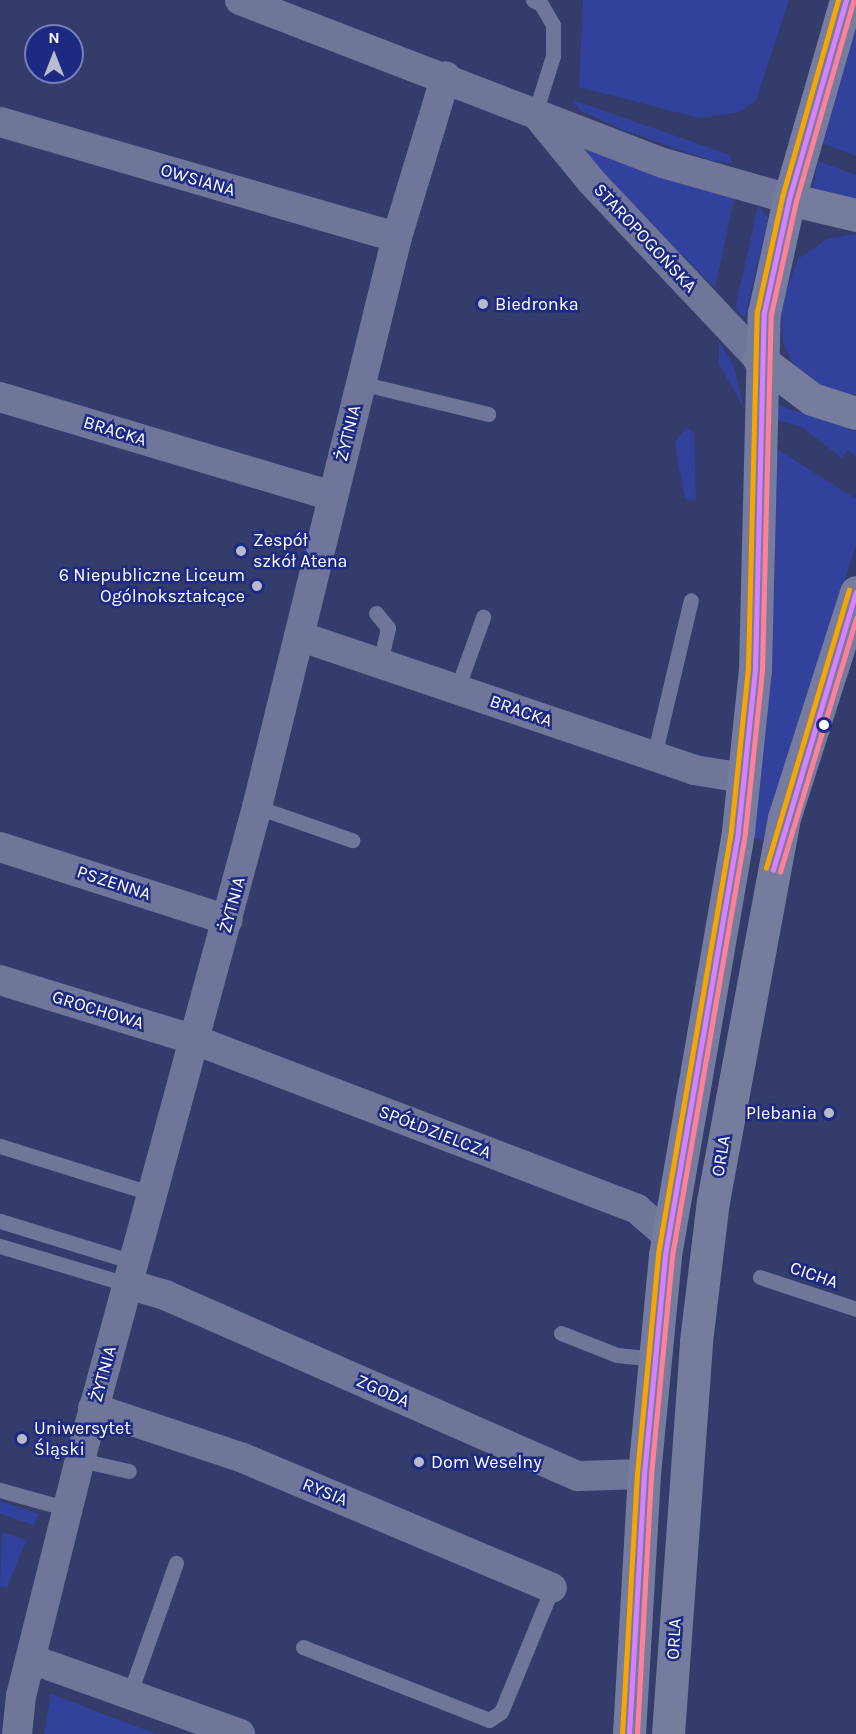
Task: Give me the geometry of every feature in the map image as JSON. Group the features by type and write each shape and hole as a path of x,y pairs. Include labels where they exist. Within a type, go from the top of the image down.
{"street":[{"name":"STAROPOGOŃSKA","path":"240,0 446,76 663,163 789,199"},
{"path":"629,1734 644,1473 653,1359 667,1235 744,778 755,669 759,359 789,199 846,0"},
{"name":"ŻYTNIA","path":"17,1734 31,1659 93,1408 228,920 397,237 446,76"},
{"name":"STAROPOGOŃSKA","path":"535,113 591,181 759,359"},
{"name":"OWSIANA","path":"0,122 397,237"},
{"path":"789,199 856,215"},
{"path":"759,359 812,399 856,414"},
{"name":"BRACKA","path":"0,397 333,496"},
{"name":"ORLA","path":"668,1734 696,1341 713,1201 784,818 856,592"},
{"name":"BRACKA","path":"299,636 654,756 744,778"},
{"name":"PSZENNA","path":"0,847 228,920"},
{"name":"GROCHOWA","path":"0,980 195,1040"},
{"name":"SPÓŁDZIELCZA","path":"195,1040 638,1209 667,1235"},
{"name":"ZGODA","path":"130,1273 165,1295 578,1476 644,1473"},
{"name":"RYSIA","path":"93,1408 243,1458 552,1588"},
{"path":"31,1659 131,1690 240,1734"}],"lane":[{"path":"532,0 541,4 553,26 553,56 535,113"},
{"path":"360,383 488,414"},
{"path":"654,756 691,600"},
{"path":"376,613 388,628 380,663"},
{"path":"457,689 483,617"},
{"path":"257,807 352,840"},
{"path":"0,1146 153,1194"},
{"path":"0,1221 130,1273"},
{"path":"0,1246 130,1273"},
{"name":"CICHA","path":"760,1277 856,1309"},
{"path":"561,1333 617,1355 653,1359"},
{"path":"80,1460 129,1471"},
{"path":"0,1490 68,1509"},
{"path":"131,1690 176,1563"},
{"path":"303,1647 489,1720 501,1712 552,1588"}],"shaded area":[{"path":"583,0 789,0 756,100 739,112 699,118 579,87"},
{"path":"856,23 856,156 823,144"},
{"path":"573,100 730,155 732,163 713,161 623,130 580,110"},
{"path":"571,139 734,199 715,288 614,188"},
{"path":"818,161 856,175 856,200 813,188"},
{"path":"758,206 768,218 745,318 735,309"},
{"path":"856,234 856,394 848,394 824,388 796,369 783,343 780,308 798,259 827,239"},
{"path":"719,342 734,367 744,408 719,364"},
{"path":"778,405 856,431 856,456 848,450 842,458 802,427 775,419"},
{"path":"686,427 694,433 696,500 685,499 675,443"},
{"path":"775,448 856,499 856,545 762,840 752,837 775,590"},
{"path":"0,1501 39,1514 34,1525 0,1514"},
{"path":"2,1532 26,1540 7,1588 0,1586"},
{"path":"51,1694 156,1734 44,1734"}],"transit line":[{"path":"622,1734 637,1474 658,1254 731,830 748,669 757,312 782,197 838,0"},
{"path":"629,1734 644,1474 665,1255 738,831 755,669 764,313 789,199 846,0"},
{"path":"637,1734 651,1475 672,1256 745,832 762,670 771,314 796,201 853,2"},
{"path":"766,868 849,590"},
{"path":"773,870 856,592"},
{"path":"780,872 856,618"}],"place":[{"name":"Biedronka","path":"483,304"},
{"name":"Zespół szkół Atena","path":"241,551"},
{"name":"6 Niepubliczne Liceum Ogólnokształcące","path":"257,586"},
{"name":"Plebania","path":"829,1113"},
{"name":"Uniwersytet Śląski","path":"22,1439"},
{"name":"Dom Weselny","path":"419,1462"}]}
